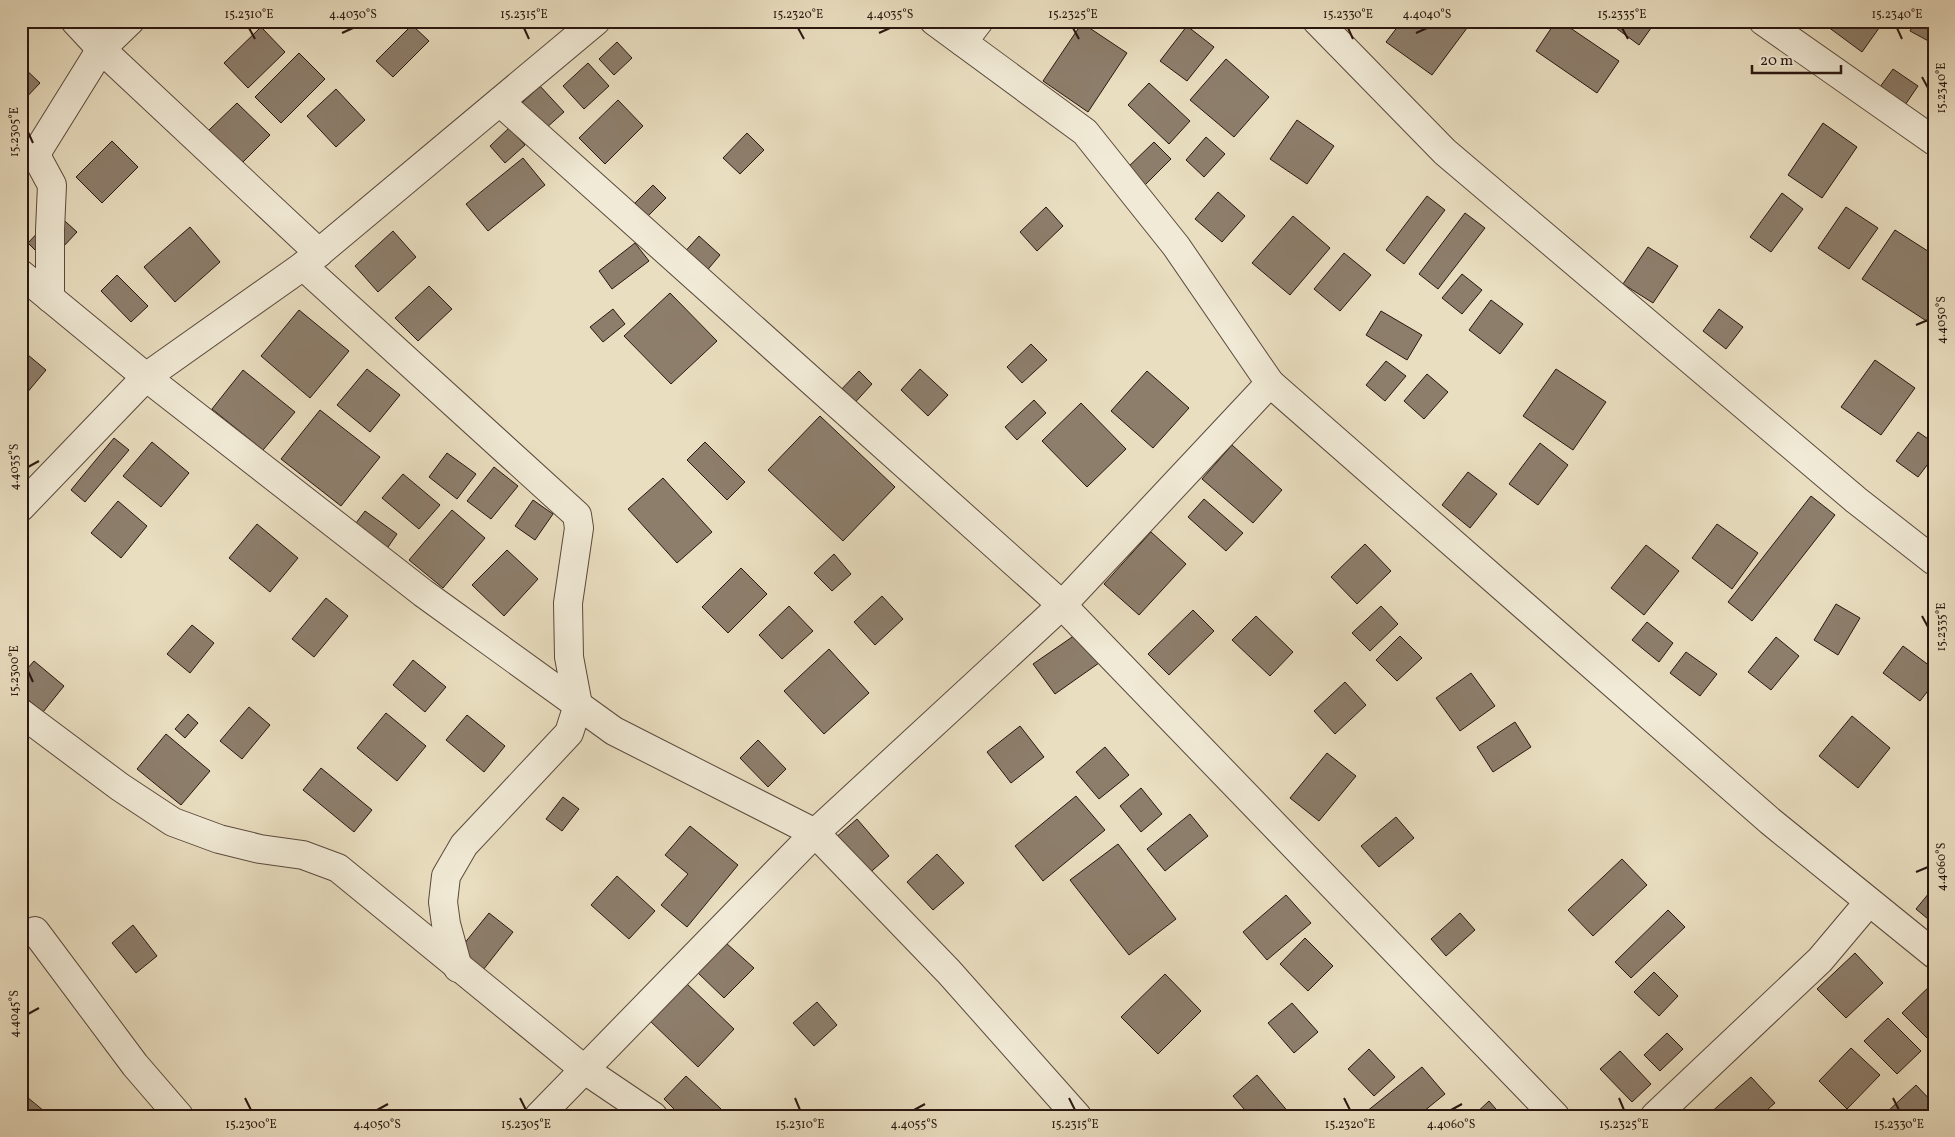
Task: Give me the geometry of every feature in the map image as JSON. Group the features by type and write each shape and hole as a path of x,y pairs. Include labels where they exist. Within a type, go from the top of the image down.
{"street":[{"path":"75,21 311,259 577,515 579,528 568,603 569,657 578,705 569,734 464,845 446,876 443,902 446,924 458,968"},
{"path":"50,298 52,185 39,161 37,152 101,49 130,21"},
{"path":"21,507 146,377 311,259 596,21"},
{"path":"934,21 971,32 1086,132 1176,246 1270,383 1770,821 1934,954"},
{"path":"1317,21 1445,152 1848,494 1934,561"},
{"path":"1763,21 1934,141"},
{"path":"500,102 1062,605 1555,1116"},
{"path":"21,274 146,377 423,593 614,732 815,833 949,972 1076,1116"},
{"path":"539,1116 815,833 1062,605 1270,383"},
{"path":"21,712 120,787 173,822 219,839 260,850 302,855 338,868 585,1070 654,1116"},
{"path":"1655,1116 1820,960 1868,902"},
{"path":"35,930 135,1065 179,1116"}],"building":[{"path":"89,21 110,21 100,32"},
{"path":"432,21 446,21 438,28"},
{"path":"1402,21 1458,21 1467,28 1432,75 1386,42"},
{"path":"1556,21 1560,21 1619,61 1597,93 1536,51"},
{"path":"1621,21 1656,21 1639,45 1616,28"},
{"path":"1820,21 1884,21 1862,52"},
{"path":"1915,21 1934,21 1934,44 1910,31"},
{"path":"1082,23 1127,53 1088,112 1043,81"},
{"path":"412,25 429,41 393,77 376,61"},
{"path":"1187,26 1214,47 1187,81 1160,61"},
{"path":"261,27 285,52 248,88 224,63"},
{"path":"617,42 632,58 614,75 599,59"},
{"path":"299,53 325,79 281,123 255,97"},
{"path":"1226,59 1269,97 1234,137 1190,100"},
{"path":"588,63 609,86 584,109 563,86"},
{"path":"21,65 40,83 21,103"},
{"path":"1893,69 1918,86 1903,108 1877,91"},
{"path":"1149,83 1190,121 1169,144 1128,105"},
{"path":"540,86 564,112 545,129 522,103"},
{"path":"336,89 365,120 336,147 307,116"},
{"path":"618,100 643,126 605,164 579,138"},
{"path":"237,103 270,135 240,165 207,132"},
{"path":"1297,120 1334,146 1307,184 1270,159"},
{"path":"1823,123 1857,147 1822,198 1788,175"},
{"path":"509,128 525,145 505,163 490,146"},
{"path":"747,133 764,150 740,174 723,158"},
{"path":"1206,137 1225,154 1204,177 1186,160"},
{"path":"112,141 138,167 102,203 76,177"},
{"path":"1154,142 1171,159 1142,188 1124,171"},
{"path":"523,158 545,185 488,231 466,204"},
{"path":"653,185 666,198 648,216 635,203"},
{"path":"1218,192 1245,216 1222,242 1195,219"},
{"path":"1782,193 1803,209 1771,252 1750,237"},
{"path":"1427,196 1445,210 1404,264 1386,250"},
{"path":"1046,207 1063,226 1037,251 1020,232"},
{"path":"1846,207 1878,228 1849,269 1818,248"},
{"path":"56,213 77,232 48,263 28,243"},
{"path":"1465,213 1485,228 1438,289 1419,274"},
{"path":"1293,216 1330,248 1290,295 1252,263"},
{"path":"190,227 220,262 175,302 144,267"},
{"path":"1895,230 1934,255 1934,314 1928,322 1862,279"},
{"path":"393,231 416,257 378,292 355,266"},
{"path":"699,236 720,255 704,274 682,255"},
{"path":"635,243 649,261 612,289 599,271"},
{"path":"1648,247 1678,266 1653,303 1623,284"},
{"path":"1344,253 1371,275 1340,311 1314,289"},
{"path":"1462,274 1482,290 1462,314 1442,298"},
{"path":"117,275 148,306 131,322 101,291"},
{"path":"429,286 452,309 418,341 395,318"},
{"path":"670,293 717,341 671,384 624,336"},
{"path":"1491,300 1523,324 1500,354 1469,330"},
{"path":"613,309 625,324 603,342 590,327"},
{"path":"1719,309 1743,327 1726,349 1703,331"},
{"path":"299,310 349,351 310,398 261,356"},
{"path":"1381,311 1422,335 1407,360 1366,335"},
{"path":"1031,344 1047,360 1022,383 1007,367"},
{"path":"28,355 46,370 21,400 21,363"},
{"path":"1875,360 1915,388 1881,435 1841,407"},
{"path":"1386,361 1406,376 1385,401 1366,385"},
{"path":"367,369 400,395 370,432 337,405"},
{"path":"920,369 948,395 928,416 901,390"},
{"path":"1556,369 1606,402 1573,450 1523,416"},
{"path":"243,370 295,412 263,450 212,409"},
{"path":"859,371 872,384 849,409 835,396"},
{"path":"1147,371 1189,408 1153,448 1111,411"},
{"path":"1427,374 1448,392 1424,419 1404,401"},
{"path":"1034,400 1046,413 1017,440 1005,427"},
{"path":"1081,403 1126,449 1087,487 1042,441"},
{"path":"320,410 380,457 341,506 281,459"},
{"path":"820,416 895,487 843,541 768,470"},
{"path":"1918,432 1934,443 1934,456 1918,477 1896,461"},
{"path":"114,438 129,450 85,502 71,490"},
{"path":"152,442 189,473 161,507 123,476"},
{"path":"705,442 745,482 727,500 687,460"},
{"path":"1540,443 1568,465 1538,505 1509,484"},
{"path":"1232,445 1282,490 1253,523 1202,479"},
{"path":"447,453 476,474 457,499 429,477"},
{"path":"494,467 518,486 491,519 467,501"},
{"path":"1468,472 1497,494 1470,528 1442,505"},
{"path":"403,474 440,505 419,529 382,498"},
{"path":"663,478 712,532 677,563 628,509"},
{"path":"1811,496 1835,515 1752,621 1728,602"},
{"path":"1204,499 1243,533 1226,551 1188,517"},
{"path":"533,500 553,514 535,540 515,526"},
{"path":"118,501 147,526 121,558 91,533"},
{"path":"452,510 485,538 443,588 409,560"},
{"path":"365,511 397,534 386,550 353,527"},
{"path":"257,524 298,558 270,592 229,558"},
{"path":"1717,524 1758,553 1732,589 1692,558"},
{"path":"1151,532 1186,564 1139,615 1104,584"},
{"path":"1365,544 1391,571 1357,604 1331,577"},
{"path":"1646,545 1679,571 1644,615 1611,588"},
{"path":"507,550 538,579 504,616 472,585"},
{"path":"834,554 851,574 832,591 814,573"},
{"path":"741,568 767,594 728,633 702,607"},
{"path":"882,596 903,619 875,645 854,622"},
{"path":"326,598 348,616 314,657 292,639"},
{"path":"1836,604 1860,618 1838,655 1814,640"},
{"path":"789,606 813,631 782,659 759,635"},
{"path":"1381,606 1398,624 1370,651 1352,633"},
{"path":"1193,610 1214,631 1169,675 1148,654"},
{"path":"1256,616 1293,652 1270,676 1232,640"},
{"path":"1647,622 1673,643 1659,662 1632,640"},
{"path":"192,625 214,643 190,673 167,654"},
{"path":"1078,633 1099,663 1055,694 1033,664"},
{"path":"1400,636 1422,658 1397,681 1376,660"},
{"path":"1776,637 1799,656 1771,690 1748,672"},
{"path":"1903,646 1934,669 1934,683 1920,701 1883,673"},
{"path":"829,649 869,693 824,734 784,691"},
{"path":"1686,652 1717,674 1700,696 1670,673"},
{"path":"413,660 446,687 425,712 393,685"},
{"path":"34,661 64,686 43,712 21,694 21,676"},
{"path":"1471,673 1495,706 1460,731 1436,698"},
{"path":"1345,682 1366,705 1335,734 1314,711"},
{"path":"249,707 270,725 242,759 220,741"},
{"path":"386,713 426,746 397,781 357,748"},
{"path":"188,714 198,723 185,738 175,729"},
{"path":"467,715 505,746 484,772 446,740"},
{"path":"1852,716 1890,748 1858,788 1819,756"},
{"path":"1515,722 1531,747 1493,772 1477,747"},
{"path":"1020,726 1044,757 1011,783 987,752"},
{"path":"166,734 210,771 181,805 137,769"},
{"path":"758,740 786,769 768,787 740,758"},
{"path":"1105,747 1129,775 1099,799 1076,772"},
{"path":"1327,753 1356,776 1319,821 1290,798"},
{"path":"321,768 372,810 354,832 303,790"},
{"path":"1141,788 1162,814 1141,832 1120,806"},
{"path":"1076,796 1105,830 1043,881 1015,846"},
{"path":"563,797 579,809 562,831 546,819"},
{"path":"1190,814 1208,836 1165,871 1147,849"},
{"path":"1396,817 1414,838 1379,867 1361,846"},
{"path":"857,819 889,856 866,876 834,839"},
{"path":"690,826 738,865 687,927 661,905 688,874 665,855"},
{"path":"1118,844 1176,919 1129,955 1070,880"},
{"path":"937,854 964,883 933,910 907,882"},
{"path":"1622,859 1647,885 1593,936 1568,910"},
{"path":"617,876 655,911 629,939 591,905"},
{"path":"1934,887 1934,924 1916,909"},
{"path":"1286,895 1311,923 1267,960 1243,932"},
{"path":"1668,910 1685,927 1631,978 1615,962"},
{"path":"489,913 513,932 483,970 459,950"},
{"path":"1460,913 1475,930 1446,956 1431,939"},
{"path":"133,925 157,956 136,973 112,943"},
{"path":"1305,938 1333,966 1308,991 1280,964"},
{"path":"726,943 754,968 724,998 698,973"},
{"path":"1855,953 1883,983 1846,1018 1817,989"},
{"path":"1654,972 1678,996 1659,1016 1634,992"},
{"path":"1165,974 1201,1011 1158,1054 1121,1017"},
{"path":"685,982 734,1029 698,1067 648,1019"},
{"path":"1934,982 1934,1045 1902,1013"},
{"path":"817,1002 837,1025 814,1046 793,1023"},
{"path":"1292,1003 1318,1032 1294,1053 1268,1023"},
{"path":"1888,1018 1921,1051 1897,1074 1864,1041"},
{"path":"1667,1033 1683,1049 1660,1071 1644,1055"},
{"path":"1851,1048 1880,1075 1847,1109 1819,1081"},
{"path":"1369,1049 1395,1077 1374,1096 1348,1069"},
{"path":"1620,1051 1651,1084 1632,1102 1600,1069"},
{"path":"1422,1067 1445,1094 1418,1116 1361,1116"},
{"path":"1257,1075 1290,1114 1289,1116 1250,1116 1233,1096"},
{"path":"686,1076 721,1109 714,1116 681,1116 664,1099"},
{"path":"1751,1077 1775,1103 1760,1116 1711,1116 1709,1114"},
{"path":"1916,1085 1934,1104 1934,1116 1891,1116 1887,1112"},
{"path":"21,1092 50,1116 21,1116"},
{"path":"1489,1101 1502,1116 1473,1116"}]}
